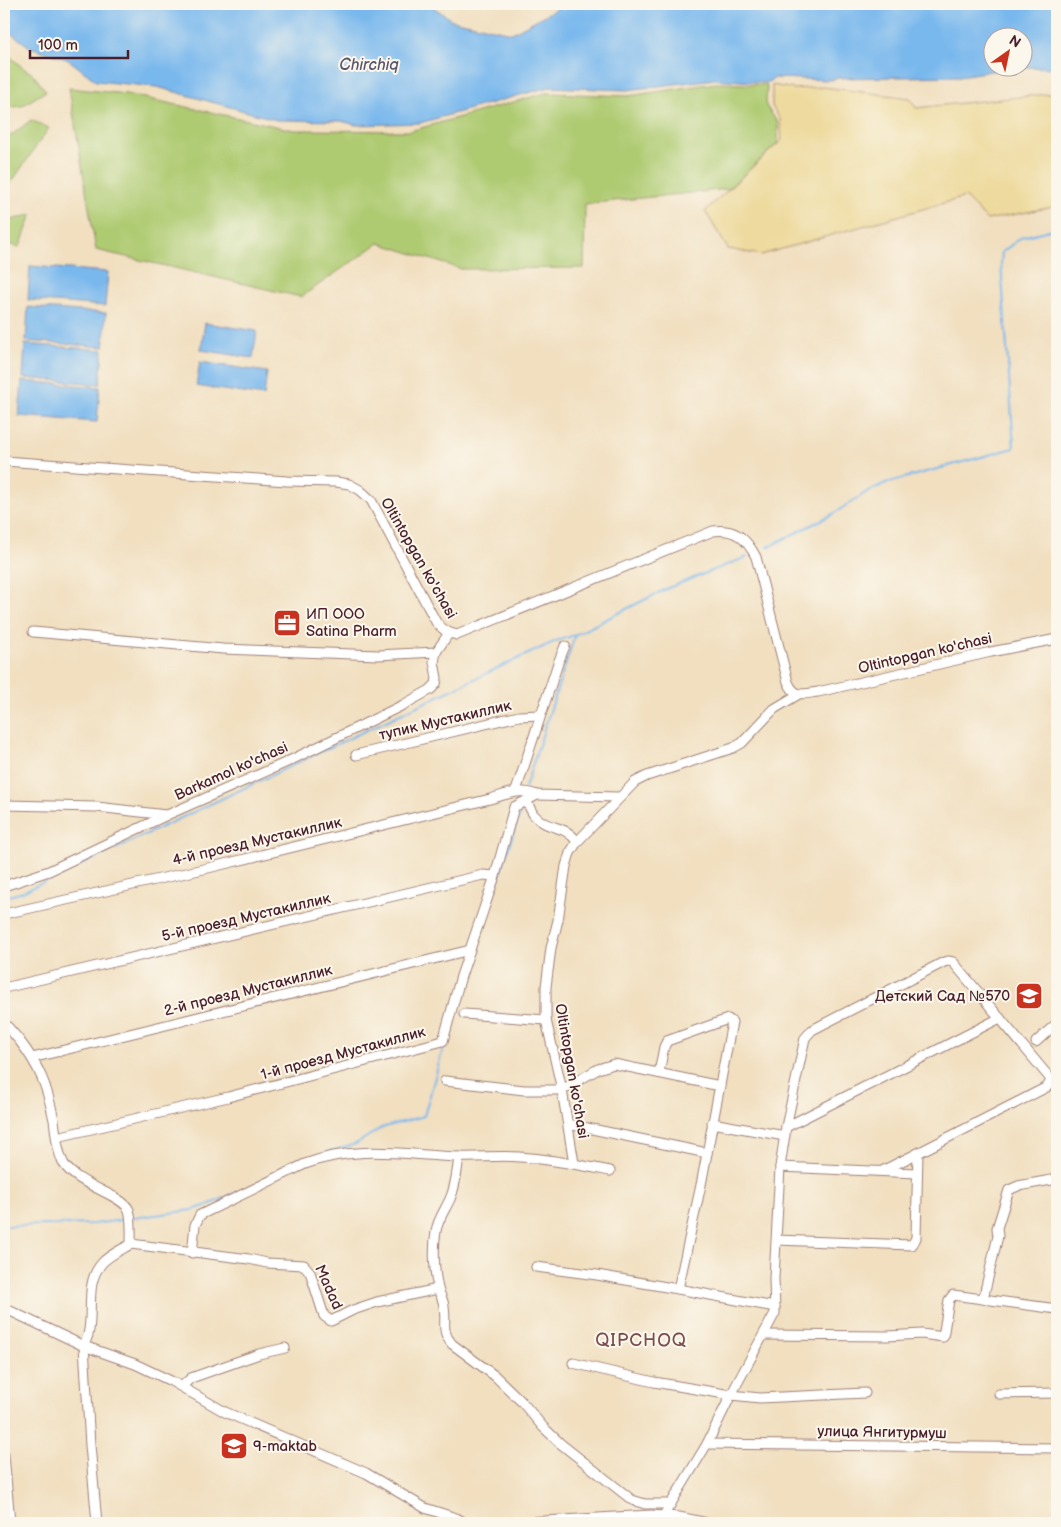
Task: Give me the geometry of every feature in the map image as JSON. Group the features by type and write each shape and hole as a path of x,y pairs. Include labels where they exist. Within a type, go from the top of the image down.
{"street":[{"name":"Oltintopgan ko'chasi","path":"4,461 349,484 360,490 370,500 436,622 442,629 457,635 712,531 722,529 733,531 744,539 756,557 788,682 793,692 799,694 818,692 1000,650 1057,639"},
{"path":"32,632 223,649 378,655 436,652 449,633"},
{"path":"537,795 514,807 513,792 565,646"},
{"name":"Barkamol ko'chasi","path":"4,886 49,871 167,815 285,763 403,705 430,690 436,684 437,678 434,662 436,652"},
{"name":"Oltintopgan ko'chasi","path":"574,1163 562,1090 546,1020 546,987 566,866 577,842 635,782 647,776 738,746 774,709 799,694"},
{"name":"тупик Мустакиллик","path":"356,755 519,716 540,715"},
{"path":"513,792 527,791 537,795 619,797"},
{"name":"4-й проезд Мустакиллик","path":"4,914 208,868 513,792"},
{"path":"526,802 534,816 550,826 569,832 577,842"},
{"path":"4,806 97,807 167,815"},
{"name":"1-й проезд Мустакиллик","path":"57,1137 228,1097 443,1041 460,976 495,876 514,807"},
{"name":"5-й проезд Мустакиллик","path":"4,988 483,875 495,876"},
{"name":"2-й проезд Мустакиллик","path":"32,1058 470,950"},
{"path":"664,1515 707,1444 773,1318 780,1167 803,1044 808,1033 944,962 952,962 958,966 1049,1077 1050,1084 881,1172"},
{"path":"464,1014 546,1020"},
{"path":"712,1123 786,1132 1000,1018"},
{"path":"659,1073 667,1041 728,1019 732,1022 678,1289"},
{"path":"4,1023 32,1058 41,1073 49,1096 60,1154 64,1165 72,1173 96,1189 121,1200 126,1204 129,1211 131,1244 111,1255 102,1263 92,1282 88,1335 84,1346 97,1523"},
{"path":"1036,1042 1057,1023"},
{"path":"445,1081 524,1090 562,1090 598,1069 614,1064 720,1086"},
{"path":"568,1124 707,1152"},
{"path":"192,1253 195,1225 200,1215 297,1168 321,1158 341,1154 372,1152 419,1153 458,1157 518,1156 574,1163 610,1171"},
{"path":"776,1240 912,1245 916,1238 918,1153"},
{"path":"458,1157 458,1171 450,1198 436,1229 435,1248 438,1289 445,1308 444,1332 446,1337 452,1344 496,1376 522,1402 542,1427 561,1444 632,1500 645,1504 671,1504"},
{"path":"780,1167 917,1173"},
{"path":"983,1299 998,1236 997,1228 1009,1190 1018,1186 1057,1179"},
{"name":"Madad","path":"131,1244 267,1263 304,1265 310,1272 324,1316 331,1321 353,1310 377,1302 438,1289"},
{"path":"536,1267 597,1275 775,1307"},
{"path":"764,1335 887,1336 922,1334 943,1337 950,1297 957,1295 1057,1309"},
{"path":"4,1308 84,1346 135,1364 182,1386 225,1412 366,1473 425,1508 466,1523"},
{"path":"182,1386 191,1378 259,1354 285,1348"},
{"path":"573,1363 654,1382 731,1395 760,1398 865,1394"},
{"path":"999,1394 1057,1393"},
{"name":"улица Янгитурмуш","path":"707,1444 1057,1448"},
{"path":"4,1455 5,1488 10,1523"},
{"path":"509,1523 632,1515 664,1515 708,1523"}],"green space":[{"path":"4,51 23,68 33,74 46,91 22,106 4,108"},
{"path":"716,83 767,85 766,106 778,123 778,143 728,189 585,204 584,268 461,269 379,243 301,297 96,250 69,88 126,94 294,130 410,131 546,93 628,96"},
{"path":"31,120 49,128 4,193 4,141"},
{"path":"4,209 12,220 32,214 20,247 4,243"}],"sand":[{"path":"772,85 794,89 823,87 910,98 916,108 1057,93 1057,206 987,220 965,197 761,255 728,249 705,211 782,140 780,119 772,106"}],"water":[{"name":"Chirchiq","path":"4,4 429,4 452,20 512,33 565,4 1057,4 1057,68 1034,67 1034,28 984,28 984,72 960,76 836,78 831,80 775,78 766,83 715,79 627,90 549,87 420,123 356,125 341,121 277,120 157,87 96,81 69,60 30,47 4,28"},
{"path":"30,266 108,272 105,306 28,300"},
{"path":"28,307 106,313 104,347 26,341"},
{"path":"205,323 257,331 253,358 201,350"},
{"path":"25,344 103,350 100,384 23,378"},
{"path":"200,362 267,372 264,396 196,386"},
{"path":"22,381 100,387 97,422 19,416"}],"waterway":[{"path":"768,547 833,514 867,492 886,483 1014,448 1001,263 1002,252 1022,237 1057,228"},
{"path":"4,897 20,893 154,831 556,641 575,635 668,588 747,557"},
{"path":"525,788 575,635"},
{"path":"490,905 521,810"},
{"path":"325,1153 356,1144 381,1128 424,1116 445,1042"},
{"path":"133,1218 192,1210 236,1193"},
{"path":"4,1226 94,1224 128,1219"}],"place":[{"name":"ИП ООО Satina Pharm","path":"287,623"},
{"name":"Детский Сад №570","path":"1029,996"},
{"name":"9-maktab","path":"234,1446"}],"district":[{"name":"QIPCHOQ","path":"641,1340"}]}
